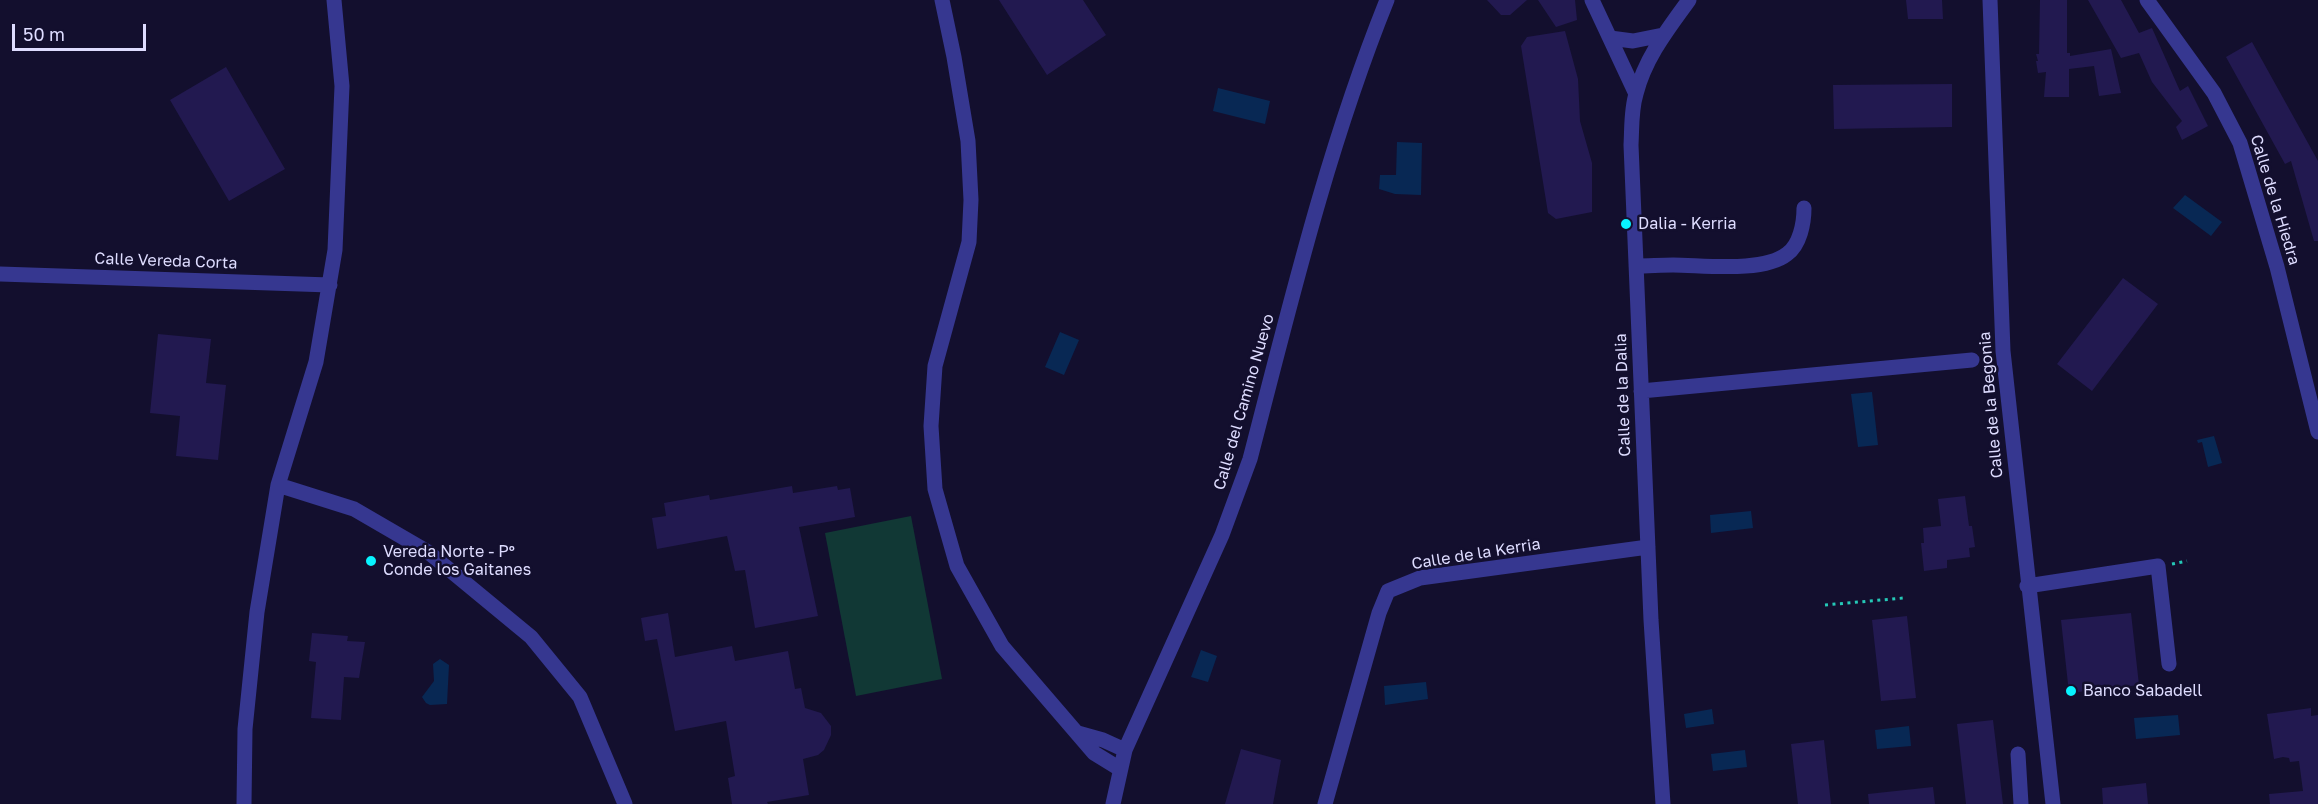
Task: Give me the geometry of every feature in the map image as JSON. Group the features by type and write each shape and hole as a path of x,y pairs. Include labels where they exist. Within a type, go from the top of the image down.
{"street":[{"path":"244,804 245,729 257,612 278,485 316,362 335,250 342,86 334,0"},
{"path":"942,0 968,141 971,200 969,242 935,366 931,426 935,489 957,566 1002,646 1094,753 1120,769"},
{"name":"Calle del Camino Nuevo","path":"1113,804 1125,750 1222,535 1250,459 1322,186 1361,65 1387,0"},
{"path":"1592,0 1635,94"},
{"name":"Calle de la Dalia","path":"1663,804 1648,547 1631,145 1635,94 1648,62 1663,35 1689,0"},
{"name":"Calle de la Begonia","path":"1990,0 2003,351 2052,804"},
{"name":"Calle de la Hiedra","path":"2147,0 2214,93 2240,143 2277,267 2318,432"},
{"path":"1610,38 1633,41 1663,35"},
{"path":"1636,267 1672,265 1725,267 1771,262 1787,254 1795,246 1804,219 1804,208"},
{"name":"Calle Vereda Corta","path":"0,274 330,285"},
{"path":"1641,391 1972,360"},
{"path":"278,485 354,509 428,552 531,637 580,697 626,804"},
{"name":"Calle de la Kerria","path":"1325,804 1379,613 1388,591 1420,578 1648,547"},
{"path":"2027,586 2158,566 2169,664"},
{"path":"1078,733 1103,740 1125,750"},
{"path":"2018,754 2021,804"}],"path":[{"path":"1825,605 1904,598"}],"green space":[{"path":"911,516 942,679 856,696 825,533"}],"water":[{"path":"1218,88 1270,101 1265,124 1213,111"},
{"path":"1397,142 1422,143 1421,195 1395,194 1379,189 1380,175 1396,175"},
{"path":"2185,195 2222,222 2211,236 2173,208"},
{"path":"1060,332 1079,340 1064,375 1045,367"},
{"path":"1872,392 1878,445 1858,447 1851,394"},
{"path":"2214,436 2222,463 2208,467 2202,442 2198,443 2197,440"},
{"path":"1751,511 1753,528 1711,533 1710,515"},
{"path":"1201,650 1217,656 1208,682 1191,677"},
{"path":"440,659 449,665 447,704 430,705 422,697 434,681 433,664"},
{"path":"1426,682 1428,699 1385,705 1384,686"},
{"path":"1712,709 1714,724 1686,728 1684,714"},
{"path":"2178,715 2180,735 2136,739 2134,718"},
{"path":"1909,726 1911,746 1877,749 1875,730"},
{"path":"1745,750 1747,767 1713,771 1711,754"}],"building":[{"path":"999,0 1083,0 1106,35 1047,75"},
{"path":"1487,0 1527,0 1510,15 1501,15"},
{"path":"1538,0 1575,0 1577,20 1556,27"},
{"path":"1906,0 1942,0 1943,19 1908,19"},
{"path":"2040,0 2067,0 2067,53 2070,53 2070,56 2111,49 2121,93 2099,96 2094,66 2069,69 2069,97 2044,97 2046,72 2038,73 2036,61 2038,61 2036,54 2039,54"},
{"path":"2088,0 2121,0 2139,33 2152,28 2180,91 2188,86 2208,126 2182,140 2176,127 2182,121 2152,82 2139,53 2121,58"},
{"path":"1565,31 1578,79 1580,121 1592,163 1592,212 1556,219 1548,213 1521,46 1527,37"},
{"path":"2252,42 2318,161 2318,241 2314,241 2291,161 2285,164 2226,57"},
{"path":"226,67 285,169 229,201 170,100"},
{"path":"1952,84 1952,127 1834,129 1833,85"},
{"path":"2123,278 2158,304 2092,391 2057,364"},
{"path":"158,334 211,339 206,383 226,385 218,460 176,456 180,416 150,413"},
{"path":"792,486 793,493 837,486 838,490 850,488 855,517 799,527 818,616 755,628 745,570 735,571 727,536 657,549 652,518 666,516 664,503 709,495 710,500"},
{"path":"1965,496 1969,526 1972,526 1975,547 1969,548 1970,557 1947,560 1947,568 1924,571 1921,543 1924,543 1923,528 1941,526 1938,499"},
{"path":"668,613 675,657 732,646 735,661 788,651 795,689 801,688 805,708 821,713 831,726 831,735 824,750 818,755 803,759 809,795 767,802 768,804 732,804 728,778 735,776 726,721 675,731 657,639 645,641 641,618"},
{"path":"2131,613 2139,685 2069,693 2061,620"},
{"path":"1907,616 1916,698 1881,701 1872,620"},
{"path":"312,633 348,636 347,641 365,642 359,678 344,677 341,720 311,718 316,662 309,661"},
{"path":"2311,708 2311,716 2318,715 2318,804 2270,804 2269,794 2303,791 2299,761 2290,762 2289,758 2283,757 2274,759 2267,714"},
{"path":"1993,720 2003,804 1966,804 1957,724"},
{"path":"1824,740 1831,804 1798,804 1791,744"},
{"path":"1241,749 1281,760 1273,804 1225,804"},
{"path":"2146,783 2148,804 2103,804 2102,788"},
{"path":"1933,787 1935,804 1869,804 1868,794"}],"place":[{"name":"Dalia - Kerria","path":"1626,224"},
{"name":"Vereda Norte - Pº Conde los Gaitanes","path":"371,561"},
{"name":"Banco Sabadell","path":"2071,691"}]}
